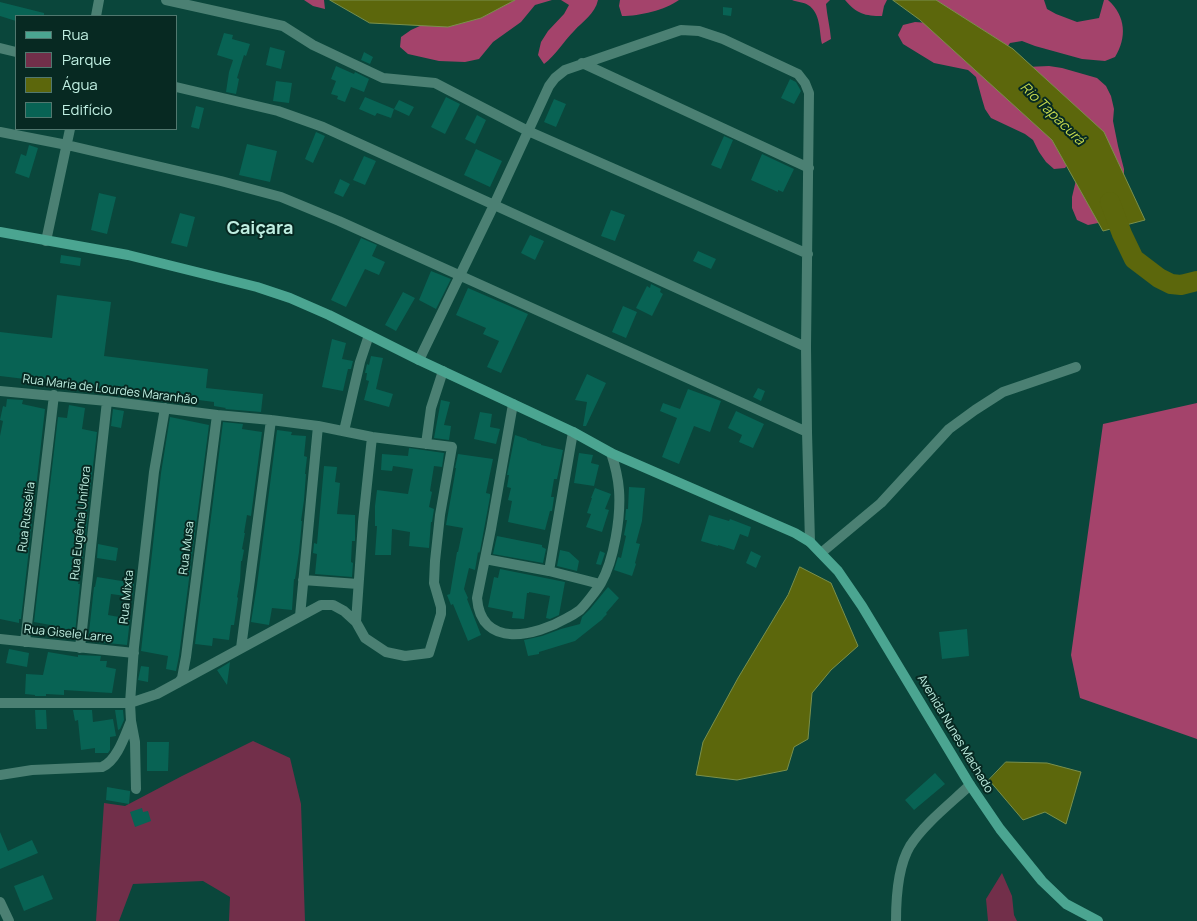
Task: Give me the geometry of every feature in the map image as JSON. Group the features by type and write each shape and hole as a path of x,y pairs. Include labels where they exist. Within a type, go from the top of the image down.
{"main road":[{"name":"Avenida Nunes Machado","path":"0,232 128,256 257,287 290,298 330,315 419,360 573,432 611,453 795,533 810,542 838,571 862,606 970,785 1000,829 1042,881 1066,904 1098,921"}],"street":[{"path":"96,15 100,0"},
{"path":"166,0 283,26 313,46 383,78 435,83 528,131 808,254"},
{"path":"419,360 554,78 565,70 582,63 681,30 700,31 723,39 798,74 806,83 809,92 806,432 810,542"},
{"path":"0,48 15,52"},
{"path":"582,63 809,168"},
{"path":"178,87 278,111 323,127 806,347"},
{"path":"46,241 70,130"},
{"path":"0,132 67,145 220,180 280,197 460,275 806,432"},
{"path":"344,431 360,362 369,335"},
{"path":"821,553 881,503 950,429 975,410 1003,392 1076,367"},
{"path":"426,444 431,408 444,371"},
{"name":"Rua Maria de Lourdes Maranhão","path":"0,391 108,401 217,416 271,420 318,426 372,437 452,447 440,515 435,561 434,583 441,607 441,614 429,653 405,656 386,652 365,638 356,622"},
{"name":"Rua Russélia","path":"25,642 54,395"},
{"name":"Rua Eugênia Uniflora","path":"80,648 108,401"},
{"path":"513,404 477,598 481,617 487,626 500,633 522,634 554,625 579,611 600,584 613,552 619,507 618,481 611,453"},
{"name":"Rua Mixta","path":"136,790 135,742 130,703 154,472 164,408"},
{"name":"Rua Musa","path":"178,683 182,678 186,657 217,416"},
{"path":"241,648 271,420"},
{"path":"300,616 318,426"},
{"path":"549,571 573,432"},
{"path":"356,622 363,522 372,437"},
{"path":"485,559 549,571 600,584"},
{"path":"303,580 358,584"},
{"path":"0,703 130,703 157,694 320,605 333,605 344,611 356,622"},
{"name":"Rua Gisele Larre","path":"0,638 134,653"},
{"path":"0,775 32,770 102,767 107,765 116,755 131,721"},
{"path":"896,921 896,904 902,866 910,846 929,823 970,785"},
{"path":"0,902 9,921"}],"green space":[{"path":"253,741 290,758 301,804 305,921 229,921 230,897 203,881 133,884 119,921 96,921 104,803 125,806"},
{"path":"1002,873 1012,896 1014,915 1017,921 988,921 986,899"}],"shaded area":[{"path":"304,0 324,0 325,9 313,6"},
{"path":"507,0 552,0 535,5 521,22 493,42 479,59 465,62 439,61 408,54 400,47 401,37 422,25"},
{"path":"561,0 598,0 591,13 544,64 538,55 541,42 569,5"},
{"path":"620,0 679,0 667,7 652,12 622,16 619,6"},
{"path":"792,0 830,0 826,4 831,39 822,44 819,23 812,8"},
{"path":"845,0 887,0 882,16 862,13"},
{"path":"912,0 1044,0 1047,9 1077,22 1099,18 1104,0 1108,0 1114,6 1123,27 1122,42 1115,57 1105,61 1082,59 1022,41 1010,43 1004,52 1026,67 1049,66 1062,68 1097,78 1106,86 1114,109 1113,121 1124,169 1124,180 1098,223 1088,225 1077,220 1072,208 1072,197 1077,176 1072,159 1065,168 1054,169 1046,162 1033,140 1025,134 991,118 985,109 976,77 968,70 934,63 903,44 898,35 903,25 915,22 929,23"},
{"path":"1197,403 1197,739 1080,698 1071,655 1103,424"}],"water":[{"path":"330,0 515,0 481,18 448,27 370,23"},
{"path":"893,0 936,0 1013,49 1104,132 1145,220 1103,231 1052,140 920,20"},
{"path":"800,567 831,583 858,646 831,670 812,693 808,739 794,747 787,770 737,780 696,775 703,742 738,678 788,595"},
{"path":"1006,762 1047,763 1081,772 1066,824 1045,812 1023,820 989,780"}],"building":[{"path":"0,2 44,13 44,15 15,15 15,21 0,16"},
{"path":"723,7 732,8 731,16 723,15"},
{"path":"224,33 233,35 232,39 250,44 246,56 244,55 237,78 239,79 236,94 226,92 233,60 217,55"},
{"path":"270,47 285,51 281,69 266,65"},
{"path":"364,52 373,57 370,64 361,60"},
{"path":"336,66 369,79 364,92 351,87 345,102 337,99 338,96 331,94 336,81 331,79"},
{"path":"790,79 796,82 801,91 794,104 781,98"},
{"path":"276,81 292,83 289,103 273,101"},
{"path":"365,97 394,109 391,118 377,113 375,116 359,109"},
{"path":"446,97 460,104 445,134 431,127"},
{"path":"554,99 566,104 556,127 544,122"},
{"path":"399,100 414,107 409,116 394,109"},
{"path":"196,106 204,108 199,129 191,127"},
{"path":"477,115 486,120 475,144 465,139"},
{"path":"316,132 325,136 313,163 305,159"},
{"path":"724,136 733,140 721,169 711,165"},
{"path":"247,144 277,151 270,182 239,175"},
{"path":"29,145 38,148 29,178 15,173 21,154 26,156"},
{"path":"476,149 502,161 490,187 464,175"},
{"path":"762,154 794,169 783,192 778,190 778,192 751,180"},
{"path":"364,156 376,161 365,185 353,180"},
{"path":"340,179 350,184 343,197 334,193"},
{"path":"99,193 116,197 107,234 91,230"},
{"path":"611,210 625,215 615,241 601,236"},
{"path":"180,213 195,217 187,247 171,243"},
{"path":"530,235 544,241 535,260 521,253"},
{"path":"361,238 377,245 372,256 385,262 379,275 365,269 346,307 331,300"},
{"path":"698,251 716,259 711,269 693,261"},
{"path":"61,255 81,258 80,266 60,263"},
{"path":"431,271 451,279 436,309 419,300"},
{"path":"651,284 661,289 660,292 663,294 652,316 636,308 647,286 650,288"},
{"path":"468,288 528,314 501,373 487,367 499,341 483,334 486,328 456,315"},
{"path":"403,292 415,298 396,331 385,325"},
{"path":"57,295 111,302 104,356 208,369 206,388 263,394 261,412 225,409 214,406 214,402 0,376 0,332 52,338"},
{"path":"623,306 637,312 626,338 612,332"},
{"path":"332,339 346,343 342,359 353,361 351,369 348,369 343,391 322,387"},
{"path":"371,356 383,358 376,389 393,394 389,407 364,400 369,381 366,380 367,373 365,373"},
{"path":"587,374 606,383 586,426 583,426 587,402 575,400"},
{"path":"758,388 765,391 761,401 753,397"},
{"path":"688,389 721,401 710,432 694,426 679,464 662,457 677,418 660,411 663,403 680,409"},
{"path":"7,399 23,400 22,404 45,409 21,619 19,619 19,623 0,619 0,436 3,421 0,420 3,406 6,407"},
{"path":"441,400 450,402 444,425 451,426 449,440 434,438"},
{"path":"69,405 85,408 82,429 97,432 86,515 88,515 82,565 78,584 80,584 75,633 55,629 56,626 34,622 58,417 67,418"},
{"path":"113,409 124,411 121,428 111,426"},
{"path":"736,411 764,424 753,448 739,442 742,435 728,428"},
{"path":"480,412 492,414 490,427 500,429 496,444 474,439"},
{"path":"170,417 209,425 176,671 166,669 168,656 141,651 161,473"},
{"path":"223,422 243,424 242,429 262,432 251,516 247,515 244,533 242,549 244,550 241,561 234,625 231,625 229,640 213,638 212,646 195,644"},
{"path":"277,430 292,432 291,435 306,436 304,456 307,457 292,610 272,608 269,625 251,622"},
{"path":"515,435 541,445 563,450 557,479 554,479 551,497 554,497 552,511 550,511 545,530 508,522 512,501 508,500 511,488 507,487 509,475 507,475"},
{"path":"409,448 444,453 442,467 434,466 430,491 432,492 429,507 434,509 429,548 409,546 410,532 392,529 391,555 375,555 377,526 375,526 375,506 377,490 408,494 413,469 393,466 392,471 381,470 382,454 408,456"},
{"path":"579,453 593,455 591,463 599,465 594,486 574,483"},
{"path":"458,454 493,459 486,493 490,494 490,497 480,551 478,552 475,570 469,568 464,589 481,635 468,641 453,604 451,605 447,595 450,594 463,528 446,525"},
{"path":"324,466 337,467 335,482 340,483 337,514 355,515 355,541 352,541 352,577 315,574 317,554 313,553 314,543 317,544"},
{"path":"629,487 645,488 642,521 636,543 640,544 632,576 614,570 618,557 621,558 626,536 624,535"},
{"path":"595,488 611,494 605,509 609,510 602,532 586,527 591,514 587,513"},
{"path":"709,515 729,521 730,519 751,527 748,537 740,534 734,550 701,541"},
{"path":"497,536 542,545 546,549 543,563 493,554"},
{"path":"98,544 118,548 116,561 97,558"},
{"path":"560,550 569,552 579,561 577,571 557,566"},
{"path":"600,551 605,553 601,565 596,564"},
{"path":"751,551 761,556 756,568 746,563"},
{"path":"500,569 565,582 559,615 550,619 546,618 550,596 529,592 527,593 524,619 512,618 513,612 488,607 494,577 498,578"},
{"path":"97,577 134,583 133,597 111,594 108,615 130,619 127,645 88,641 94,587"},
{"path":"608,587 619,598 602,619 604,618 575,641 528,656 524,640 580,624 582,617"},
{"path":"967,629 969,656 942,659 939,632"},
{"path":"9,649 29,653 27,667 6,663"},
{"path":"48,652 78,657 78,655 101,656 100,661 107,661 106,667 116,669 112,693 64,690 64,695 46,694 46,696 35,696 25,694 26,674 43,675"},
{"path":"230,662 227,685 217,670"},
{"path":"141,666 149,667 148,682 138,680"},
{"path":"35,710 46,710 47,729 36,729"},
{"path":"73,710 92,710 93,722 113,719 116,736 110,737 110,750 108,753 95,753 95,748 81,750 78,720 75,721"},
{"path":"115,710 123,710 124,720 118,730"},
{"path":"147,742 169,742 168,771 147,771"},
{"path":"935,773 945,784 914,810 905,800"},
{"path":"107,787 130,791 129,804 106,800"},
{"path":"142,808 143,812 148,811 151,821 135,827 130,812"},
{"path":"0,832 8,851 32,840 38,853 0,869"},
{"path":"43,875 53,899 24,911 14,886"}],"waterway":[{"name":"Rio Tapacurá","path":"1110,202 1134,259 1159,278 1171,284 1181,285 1197,281"}],"district":[{"name":"Caiçara","path":"260,229"}]}
